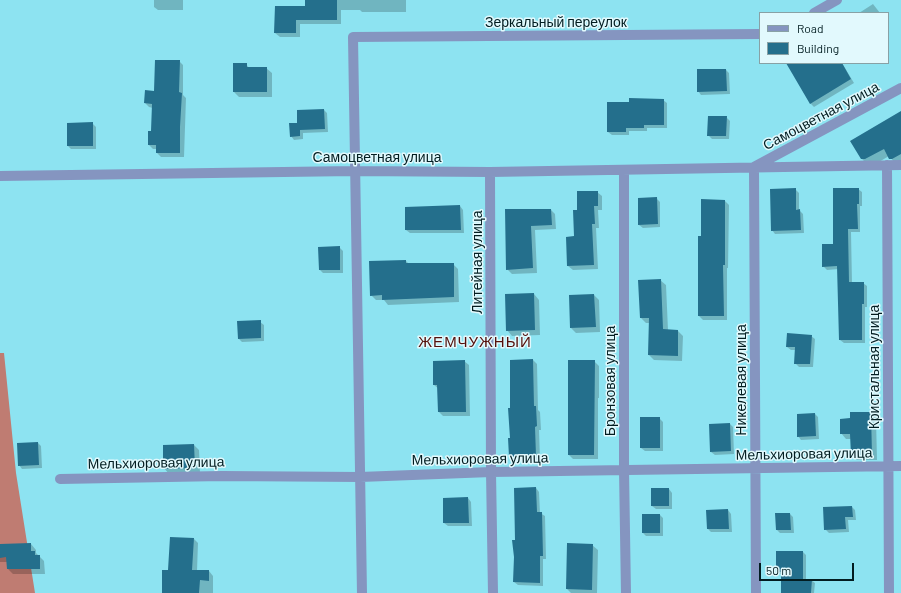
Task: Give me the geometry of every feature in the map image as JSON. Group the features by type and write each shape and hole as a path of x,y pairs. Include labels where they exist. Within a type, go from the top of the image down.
{"street":[{"path":"816,12 837,0"},
{"name":"Зеркальный переулок","path":"354,171 353,37 759,34"},
{"name":"Самоцветная улица","path":"754,167 901,88"},
{"name":"Кристальная улица","path":"887,165 889,593"},
{"name":"Самоцветная улица","path":"0,176 354,171 490,172 901,165"},
{"name":"Никелевая улица","path":"754,167 756,593"},
{"name":"Бронзовая улица","path":"624,170 624,470 626,593"},
{"path":"354,171 362,593"},
{"name":"Литейная улица","path":"490,172 493,593"},
{"name":"Мельхиоровая улица","path":"60,479 222,476 360,477 491,472 901,466"}],"shaded area":[{"path":"0,353 4,353 16,473 35,593 0,593"}],"building":[{"path":"305,0 337,0 337,20 296,20 296,33 274,33 275,6 305,6"},
{"path":"155,60 180,60 179,92 182,93 180,153 156,153 156,145 148,145 148,131 151,131 152,104 144,103 145,90 154,91"},
{"path":"233,63 247,63 247,67 267,67 267,92 233,92"},
{"path":"787,64 843,64 851,79 810,104"},
{"path":"697,69 726,69 727,91 697,92"},
{"path":"629,98 664,99 664,125 644,125 644,128 626,128 626,132 607,132 607,102 629,102"},
{"path":"324,109 325,129 300,130 300,136 290,137 289,123 297,123 297,110"},
{"path":"901,111 901,154 889,159 884,149 865,159 861,159 850,141"},
{"path":"708,116 727,116 726,136 707,136"},
{"path":"93,122 93,146 67,146 67,123"},
{"path":"796,188 796,210 800,209 801,230 771,231 770,189"},
{"path":"833,188 859,188 859,204 857,204 858,229 848,229 849,282 864,282 864,304 862,304 862,340 839,340 837,266 822,267 822,244 833,244"},
{"path":"577,191 598,191 598,206 594,206 595,224 592,224 594,265 567,266 566,237 574,236 573,210 577,210"},
{"path":"657,197 658,224 638,225 638,198"},
{"path":"701,199 725,200 725,265 723,265 724,316 698,316 698,236 701,236"},
{"path":"460,205 461,230 405,230 405,207"},
{"path":"505,209 551,209 552,225 531,226 533,268 506,270"},
{"path":"340,246 340,270 319,270 318,247"},
{"path":"406,260 406,263 454,263 454,297 382,300 382,295 370,296 369,261"},
{"path":"661,279 663,329 678,330 678,356 648,355 649,318 640,318 638,280"},
{"path":"534,293 535,330 506,331 505,294"},
{"path":"594,294 596,327 570,328 569,295"},
{"path":"261,320 261,338 238,339 237,321"},
{"path":"787,333 812,335 810,364 794,364 795,347 786,347"},
{"path":"533,359 534,406 536,406 537,426 535,427 536,456 509,457 508,438 510,438 508,408 510,408 510,360"},
{"path":"465,360 466,412 438,412 437,385 433,385 433,361"},
{"path":"568,360 595,360 594,455 568,455"},
{"path":"850,412 871,412 872,455 851,455 850,434 840,434 840,419 850,418"},
{"path":"815,413 816,436 797,437 797,414"},
{"path":"640,417 660,417 660,448 640,448"},
{"path":"730,423 731,451 710,452 709,424"},
{"path":"38,442 39,465 18,466 17,443"},
{"path":"194,444 195,468 163,469 163,445"},
{"path":"536,487 537,512 542,512 543,556 540,556 540,583 513,582 514,557 512,540 515,540 514,488"},
{"path":"651,488 669,488 669,506 651,506"},
{"path":"468,497 469,523 443,523 443,498"},
{"path":"852,506 853,517 845,517 846,529 824,530 823,507"},
{"path":"728,509 729,529 707,529 706,510"},
{"path":"775,513 790,513 791,530 776,530"},
{"path":"642,514 660,514 660,533 642,533"},
{"path":"170,537 194,538 192,570 209,570 209,581 200,580 199,593 162,593 162,570 168,570"},
{"path":"31,543 31,551 35,551 35,555 40,555 40,569 7,569 6,557 0,558 0,544"},
{"path":"567,543 593,544 592,590 566,589"},
{"path":"776,551 803,551 803,579 812,579 811,593 781,593 781,572 776,572"}],"district":[{"name":"ЖЕМЧУЖНЫЙ","path":"475,342"}]}
